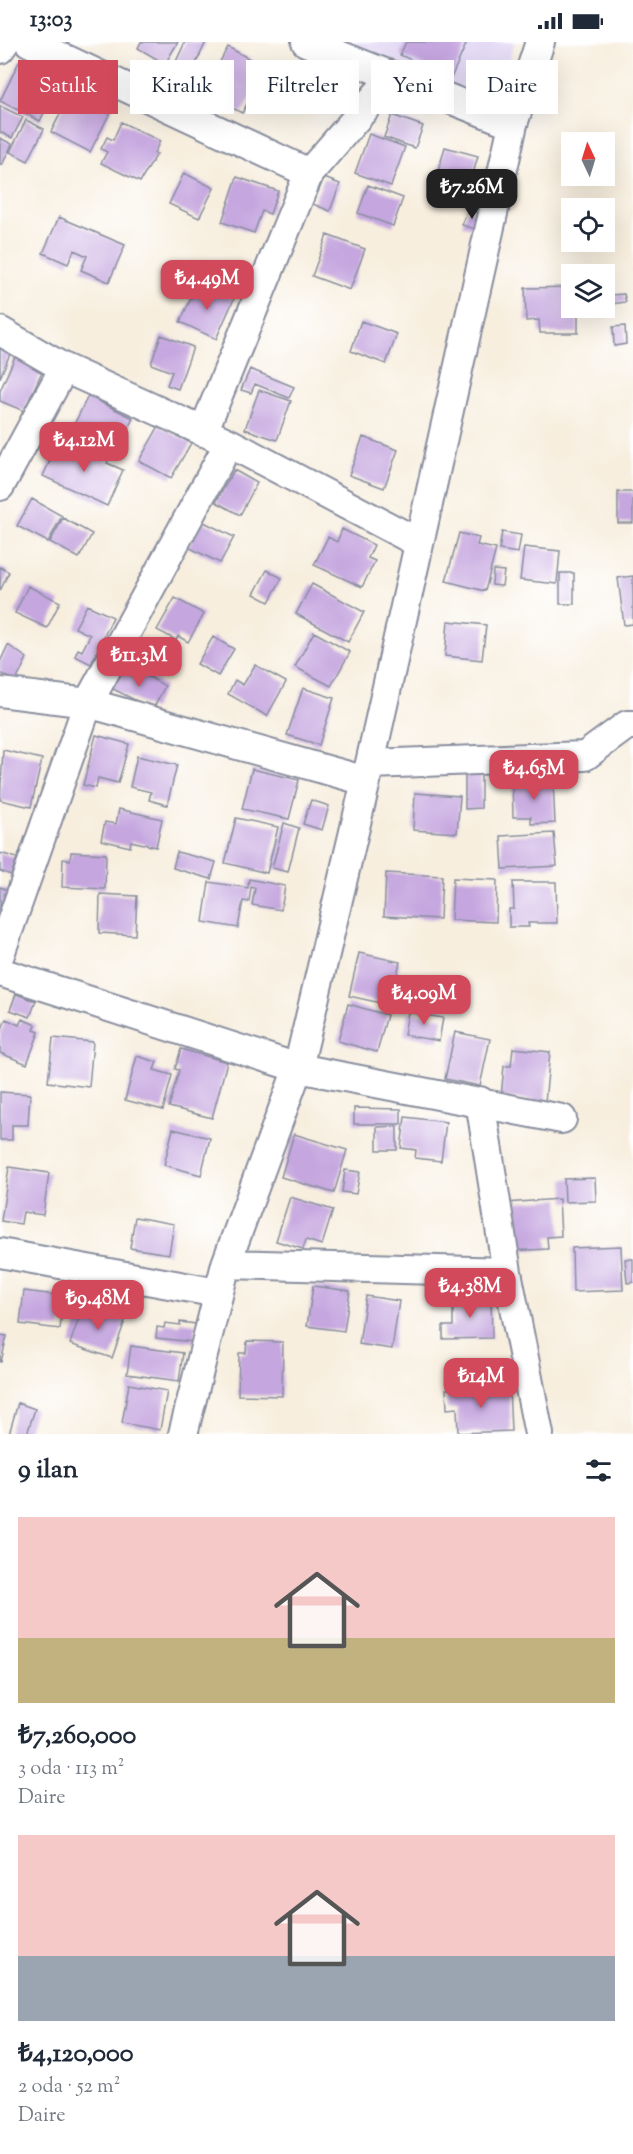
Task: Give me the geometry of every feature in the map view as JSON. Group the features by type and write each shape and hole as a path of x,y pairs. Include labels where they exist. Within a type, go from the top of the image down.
{"street":[{"path":"0,50 4,42"},
{"path":"28,42 309,173"},
{"path":"306,42 371,67"},
{"path":"183,1434 226,1264 298,1068 368,772 513,124 540,42"},
{"path":"454,100 513,124"},
{"path":"203,432 309,173 371,101"},
{"path":"0,331 64,368 229,443 419,543"},
{"path":"0,486 64,368"},
{"path":"0,954 88,703 229,443"},
{"path":"0,692 88,703 368,772 585,756 627,725 633,725"},
{"path":"0,972 298,1068 480,1101 562,1119"},
{"path":"480,1101 507,1272 538,1434"},
{"path":"0,1253 218,1293"},
{"path":"226,1264 507,1272"}],"shaded area":[{"path":"328,42 515,42 509,60 466,60 466,99 454,94 454,60 371,60"}],"building":[{"path":"141,42 178,42 167,60 158,60 138,48"},
{"path":"185,42 206,42 198,60 177,60"},
{"path":"406,42 467,42 454,71 454,60 411,60 400,55"},
{"path":"228,47 252,60 246,60 246,106 242,113 234,109 234,60 221,60"},
{"path":"18,64 18,110 0,101"},
{"path":"0,106 23,117 12,138 0,132"},
{"path":"26,114 43,114 40,121"},
{"path":"60,114 109,114 90,152 51,132"},
{"path":"392,115 423,126 415,148 384,137"},
{"path":"26,120 44,129 28,161 10,152"},
{"path":"121,122 160,141 154,153 157,154 140,182 101,163 107,152 101,149 107,137 113,140"},
{"path":"369,134 405,147 391,186 355,173"},
{"path":"0,138 12,144 2,165 0,164"},
{"path":"445,147 478,156 468,192 435,183"},
{"path":"184,173 214,188 199,218 169,204"},
{"path":"237,177 278,191 270,214 262,211 254,233 222,222"},
{"path":"324,178 340,184 330,211 313,204"},
{"path":"368,185 403,198 393,226 358,213"},
{"path":"468,210 481,214 475,229 462,225"},
{"path":"59,217 125,245 109,282 81,270 87,256 74,250 68,264 43,253"},
{"path":"327,235 365,249 350,290 312,276"},
{"path":"198,283 234,299 216,339 180,322"},
{"path":"561,287 561,318 578,318 578,333 540,333 539,320 526,321 525,288"},
{"path":"624,294 626,302 615,304 615,295"},
{"path":"361,321 397,334 386,364 351,351"},
{"path":"625,326 626,344 614,346 613,327"},
{"path":"161,335 193,347 178,389 167,385 172,372 151,364"},
{"path":"0,339 14,344 0,378"},
{"path":"17,352 45,365 24,411 0,401 0,391"},
{"path":"250,369 294,387 289,398 255,384 251,393 241,390"},
{"path":"259,390 291,401 277,440 245,429"},
{"path":"88,396 133,418 117,452 71,431"},
{"path":"159,426 191,443 171,478 139,461"},
{"path":"363,437 398,450 384,488 349,475"},
{"path":"59,441 94,457 97,450 110,456 107,463 123,470 107,506 43,476"},
{"path":"234,470 257,483 240,515 216,502"},
{"path":"618,492 633,492 633,523 618,523"},
{"path":"32,499 62,516 48,542 17,526"},
{"path":"63,518 92,534 79,558 50,542"},
{"path":"202,521 234,537 220,563 188,547"},
{"path":"342,529 374,545 368,558 375,561 362,587 314,565 328,537 337,542"},
{"path":"502,532 521,535 518,553 499,550"},
{"path":"459,533 479,538 477,545 496,549 485,591 446,581"},
{"path":"524,547 560,551 557,584 520,580"},
{"path":"0,567 9,572 0,591"},
{"path":"267,570 282,578 269,602 254,594"},
{"path":"493,570 504,571 502,586 492,585"},
{"path":"560,573 574,573 574,604 560,604"},
{"path":"633,576 633,624 624,625 618,578"},
{"path":"312,584 364,612 348,642 296,614"},
{"path":"28,586 60,602 47,628 15,613"},
{"path":"175,598 204,614 188,642 178,636 176,640 157,630"},
{"path":"87,605 113,617 91,664 75,656 78,649 82,651 90,635 75,628"},
{"path":"448,621 486,625 482,660 445,656"},
{"path":"314,632 350,652 331,686 295,667"},
{"path":"213,637 234,649 218,676 197,664"},
{"path":"8,645 27,658 16,681 0,673 0,662"},
{"path":"255,665 286,682 267,716 228,694 235,680 243,685"},
{"path":"121,670 139,679 142,673 165,686 153,709 111,688"},
{"path":"303,688 334,698 319,745 287,735"},
{"path":"96,735 129,744 118,783 98,778 96,788 83,785"},
{"path":"3,750 42,759 31,807 0,800"},
{"path":"137,756 177,765 167,805 149,800 151,792 130,787"},
{"path":"252,769 299,780 289,819 242,809"},
{"path":"465,772 481,772 481,808 465,809"},
{"path":"553,780 555,823 531,824 531,817 513,817 512,782"},
{"path":"415,793 460,796 457,833 413,830"},
{"path":"311,800 329,806 322,830 303,824"},
{"path":"119,809 162,819 156,847 131,841 130,847 101,840 105,822 116,824"},
{"path":"236,818 278,827 267,873 225,863"},
{"path":"284,823 299,828 288,872 272,868"},
{"path":"554,833 557,866 503,869 501,836"},
{"path":"71,852 106,854 105,889 62,887 63,859 70,860"},
{"path":"177,852 216,862 211,879 173,868"},
{"path":"0,853 17,858 11,875 0,871"},
{"path":"386,873 442,876 440,919 384,916"},
{"path":"453,878 497,880 496,922 451,920"},
{"path":"249,879 285,886 281,910 252,905 255,888 251,887 249,902 243,901 238,928 203,922 209,882 248,888"},
{"path":"513,882 556,882 557,923 528,923 529,927 509,927 509,909 514,909"},
{"path":"0,887 11,891 0,924"},
{"path":"100,894 137,896 135,935 99,933"},
{"path":"359,953 400,962 390,1005 349,996"},
{"path":"16,994 36,1001 30,1017 10,1010"},
{"path":"348,1004 387,1015 377,1052 338,1041"},
{"path":"408,1012 443,1018 439,1041 404,1035"},
{"path":"6,1019 19,1025 22,1019 36,1025 34,1030 39,1032 27,1064 0,1053 0,1034"},
{"path":"455,1032 490,1039 480,1086 445,1079"},
{"path":"53,1038 93,1042 89,1087 48,1082"},
{"path":"513,1048 550,1052 545,1102 501,1097 504,1066 511,1066"},
{"path":"181,1049 227,1062 212,1118 169,1107 179,1070 175,1069"},
{"path":"137,1056 157,1062 154,1070 172,1075 163,1110 125,1100"},
{"path":"0,1092 30,1094 28,1125 12,1125 12,1140 0,1140"},
{"path":"354,1108 401,1109 401,1124 354,1124"},
{"path":"405,1117 446,1122 441,1161 415,1158 416,1150 401,1148"},
{"path":"397,1126 397,1150 377,1150 377,1127"},
{"path":"173,1129 210,1138 201,1175 164,1165"},
{"path":"294,1134 347,1150 334,1193 281,1177"},
{"path":"9,1167 49,1173 43,1215 23,1212 21,1224 1,1221"},
{"path":"345,1170 360,1172 356,1194 342,1192"},
{"path":"595,1178 596,1201 565,1202 564,1179"},
{"path":"290,1197 333,1210 322,1245 306,1240 303,1249 276,1241"},
{"path":"559,1199 561,1236 547,1237 548,1249 508,1251 505,1203"},
{"path":"135,1217 174,1224 169,1254 130,1248"},
{"path":"621,1246 623,1290 573,1292 572,1248"},
{"path":"625,1259 633,1259 633,1282 627,1283"},
{"path":"313,1286 350,1291 344,1331 307,1326"},
{"path":"24,1291 64,1296 60,1329 20,1324"},
{"path":"366,1296 399,1301 392,1349 359,1344"},
{"path":"491,1296 492,1338 443,1339 443,1326 453,1326 453,1297"},
{"path":"84,1303 126,1318 112,1358 70,1344"},
{"path":"180,1322 196,1324 194,1342 156,1338 157,1327 164,1328 165,1323 180,1325"},
{"path":"0,1335 7,1336 1,1362 0,1362"},
{"path":"247,1341 283,1342 282,1396 238,1395 239,1353 246,1353"},
{"path":"131,1346 183,1353 179,1381 127,1374"},
{"path":"129,1384 167,1391 160,1430 122,1423"},
{"path":"509,1386 511,1431 458,1433 457,1408 447,1409 446,1389"},
{"path":"18,1403 35,1409 27,1434 9,1434"}]}
